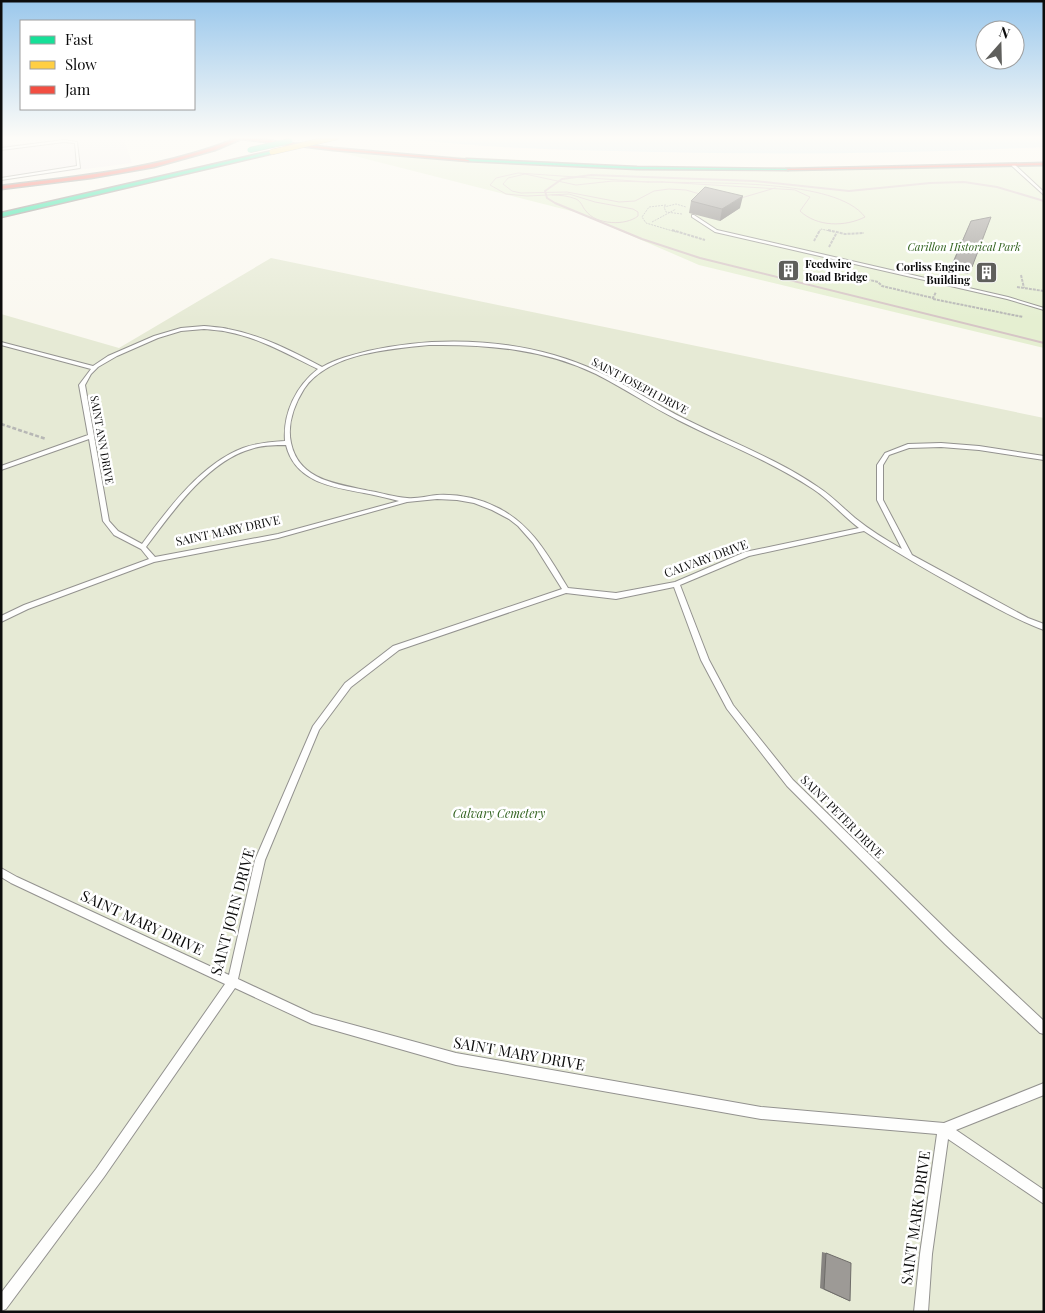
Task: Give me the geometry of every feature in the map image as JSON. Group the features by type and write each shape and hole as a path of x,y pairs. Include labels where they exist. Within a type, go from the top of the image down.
{"main road":[{"path":"1,209 46,198"},
{"path":"1,215 73,198"}],"lane":[{"path":"693,216 716,232 1008,298 1044,309"},
{"path":"1,343 94,368 152,336 195,327 217,327 242,332 268,342 320,368 307,381 289,410 287,443 295,463 307,474 328,484 407,500 440,497 467,499 492,507 511,517 528,531 566,590"},
{"name":"SAINT JOSEPH DRIVE","path":"320,368 358,356 414,345 501,346 543,353 595,371 684,421 778,464 819,489 864,529"},
{"name":"SAINT ANN DRIVE","path":"94,368 82,385 106,521 116,533 144,547 153,560"},
{"path":"1,468 91,436"},
{"path":"144,547 166,515 226,457 244,449 287,443"},
{"path":"908,556 880,500 880,465 887,454 908,446 941,445 1044,458"},
{"name":"SAINT MARY DRIVE","path":"1,619 26,607 153,560 278,536 407,500"},
{"path":"864,529 908,556 1025,620 1044,627"},
{"name":"CALVARY DRIVE","path":"566,590 616,596 676,584 747,554 864,529"},
{"name":"SAINT PETER DRIVE","path":"676,584 705,660 730,706 790,783 942,934 1044,1029"},
{"name":"SAINT JOHN DRIVE","path":"1,1304 100,1173 232,983 260,860 316,728 348,684 396,648 566,590"},
{"name":"SAINT MARY DRIVE","path":"1,872 232,983 312,1019 456,1059 761,1113 944,1129 1044,1198"},
{"path":"944,1129 1044,1090"},
{"name":"SAINT MARK DRIVE","path":"920,1312 926,1254 944,1129"}],"path":[{"path":"652,222 676,209 670,204"},
{"path":"686,213 666,212 664,207 670,204 685,206 688,210"},
{"path":"811,246 822,229 856,235 864,234"},
{"path":"828,250 837,232"},
{"path":"780,279 795,264"},
{"path":"1021,275 1024,288"},
{"path":"934,297 1025,317"},
{"path":"1,424 65,445"}],"green space":[{"name":"Carillon Historical Park","path":"521,198 1044,198 1044,348 699,265 579,213"},
{"name":"Calvary Cemetery","path":"271,258 1044,418 1044,1312 1,1312 1,314 119,348"}],"building":[{"path":"694,198 739,198 722,209 691,201"},
{"path":"991,217 972,267 953,263 971,221"},
{"path":"826,1253 851,1263 850,1301 824,1289"}],"tram line":[{"path":"574,198 580,202 591,216 604,221 619,223 638,216 638,212 633,209 583,198"},
{"path":"600,198 619,202 635,201 640,198"},
{"path":"727,199 737,198"},
{"path":"809,198 800,211 823,223 849,223 865,217 850,204 836,198"}],"railway":[{"path":"547,198 642,239 700,258 1044,343"},
{"path":"1035,198 1044,201"}],"traffic: fast":[{"path":"1,215 73,198"}],"place":[{"name":"Feedwire Road Bridge","path":"789,270"},
{"name":"Corliss Engine Building","path":"986,273"}]}
